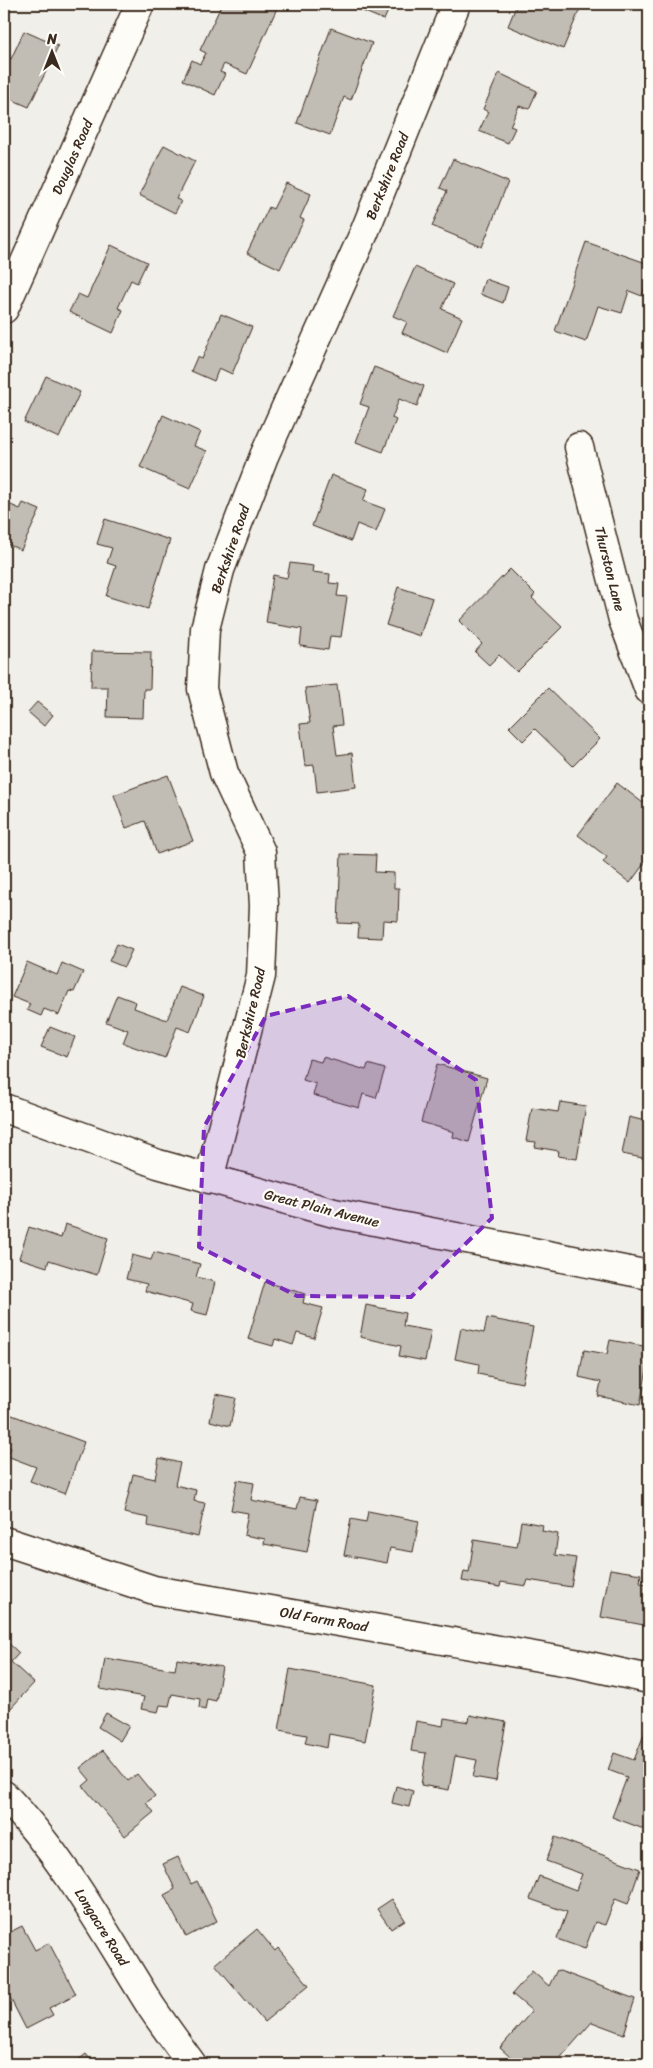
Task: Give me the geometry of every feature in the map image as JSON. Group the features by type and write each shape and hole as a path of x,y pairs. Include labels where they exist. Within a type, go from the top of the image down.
{"street":[{"name":"Douglas Road","path":"4,309 140,4"},
{"name":"Berkshire Road","path":"209,1179 261,976 264,906 261,852 224,773 202,689 206,629 220,570 264,456 364,233 456,4"},
{"name":"Thurston Lane","path":"579,447 623,620 649,690"},
{"name":"Great Plain Avenue","path":"4,1108 158,1164 334,1213 649,1275"},
{"name":"Old Farm Road","path":"4,1541 154,1590 580,1664 649,1679"},
{"name":"Longacre Road","path":"4,1795 25,1817 73,1882 154,2010 192,2064"}],"highlighted area":[{"path":"348,996 476,1080 492,1218 411,1297 297,1296 199,1247 204,1127 266,1016"}],"building":[{"path":"222,4 272,4 278,6 247,74 224,64 220,72 225,74 215,95 183,80 192,60 200,64 206,53 200,50"},
{"path":"346,4 391,4 384,20"},
{"path":"517,4 582,4 563,49 508,26"},
{"path":"331,28 372,43 351,100 344,97 330,135 297,123"},
{"path":"24,31 58,46 29,107 4,96 4,56 11,59"},
{"path":"499,73 537,91 529,109 519,106 510,126 515,128 508,143 479,131 488,112 483,109"},
{"path":"164,145 195,161 176,199 181,201 175,213 139,195"},
{"path":"453,159 508,182 482,247 432,226 447,191 440,188"},
{"path":"286,183 311,194 300,218 304,220 280,269 247,253 269,207 273,209"},
{"path":"586,242 649,264 649,273 642,296 629,291 622,313 598,306 586,342 555,331"},
{"path":"111,245 147,262 137,283 131,280 118,308 123,310 113,333 69,312 78,294 87,298"},
{"path":"415,267 453,284 442,309 462,318 447,353 402,333 407,322 393,316"},
{"path":"485,279 508,287 503,303 480,294"},
{"path":"221,314 252,327 232,374 219,368 214,381 191,371 197,357 202,359"},
{"path":"374,367 424,386 417,406 399,399 392,418 396,420 383,452 356,442 369,407 360,404"},
{"path":"46,376 80,392 59,438 24,422"},
{"path":"163,415 200,432 194,446 207,451 190,489 140,467"},
{"path":"331,475 368,489 363,501 385,509 376,532 357,524 351,541 312,526"},
{"path":"4,502 20,509 23,503 40,510 21,550 7,544 4,551"},
{"path":"105,519 170,540 148,609 106,596 116,566 107,563 112,548 97,544"},
{"path":"290,563 313,566 312,572 330,574 329,583 339,584 337,596 347,597 341,637 330,636 328,650 300,646 302,629 266,623 273,575 287,578"},
{"path":"510,569 535,594 532,598 562,627 517,672 499,655 489,665 475,652 482,644 459,621"},
{"path":"398,587 432,598 420,636 386,625"},
{"path":"92,651 151,652 150,689 144,689 143,718 107,717 108,687 91,687"},
{"path":"337,685 342,725 333,726 337,755 352,753 356,787 317,792 314,765 305,766 300,724 310,723 305,688"},
{"path":"548,688 600,739 573,766 535,729 523,741 509,727"},
{"path":"37,702 53,715 44,726 28,712"},
{"path":"168,775 193,841 157,854 145,821 126,828 114,795"},
{"path":"617,783 643,803 647,796 649,797 649,857 630,883 603,862 607,857 578,835"},
{"path":"341,854 376,855 375,872 394,873 394,888 399,888 398,921 383,920 382,938 358,937 359,924 338,923"},
{"path":"117,944 132,950 124,967 109,961"},
{"path":"27,962 57,975 62,963 83,972 74,992 69,991 59,1015 44,1009 41,1016 27,1010 30,1004 12,997"},
{"path":"180,987 204,996 190,1032 177,1027 165,1058 123,1043 128,1030 106,1022 117,995 136,1002 134,1008 167,1020"},
{"path":"50,1027 75,1037 67,1057 41,1047"},
{"path":"323,1057 366,1070 368,1064 385,1069 376,1098 363,1094 359,1108 313,1095 316,1084 303,1080 309,1059 321,1062"},
{"path":"437,1064 487,1078 469,1142 453,1137 454,1132 421,1122"},
{"path":"560,1102 586,1106 577,1159 558,1156 559,1151 535,1147 536,1142 526,1141 532,1108 558,1112"},
{"path":"629,1117 649,1122 648,1159 622,1154"},
{"path":"65,1224 108,1238 97,1275 49,1260 47,1267 19,1258 29,1227 61,1238"},
{"path":"154,1252 200,1264 196,1277 215,1282 207,1315 191,1311 193,1304 145,1291 147,1284 126,1279 132,1255 151,1260"},
{"path":"265,1282 305,1294 303,1303 323,1308 314,1338 297,1333 293,1345 275,1339 273,1346 248,1339"},
{"path":"366,1305 405,1313 403,1326 431,1331 425,1361 399,1356 401,1346 360,1337"},
{"path":"487,1318 533,1327 522,1383 478,1374 479,1364 455,1359 461,1328 484,1333"},
{"path":"610,1340 649,1347 649,1359 640,1405 598,1396 601,1382 579,1377 584,1350 607,1354"},
{"path":"216,1394 236,1398 230,1426 210,1421"},
{"path":"4,1412 84,1442 65,1494 30,1481 36,1467 7,1456 11,1448 4,1445"},
{"path":"159,1458 180,1463 175,1485 196,1490 194,1501 205,1503 198,1537 148,1526 149,1518 124,1513 133,1474 155,1479"},
{"path":"237,1480 254,1483 251,1500 297,1509 300,1497 317,1500 307,1552 264,1544 265,1539 244,1535 248,1513 231,1510"},
{"path":"368,1511 419,1521 413,1552 390,1548 387,1563 344,1555 351,1519 366,1522"},
{"path":"521,1521 543,1525 542,1531 558,1534 555,1555 576,1558 571,1587 528,1580 526,1586 501,1582 500,1587 462,1581 464,1571 469,1572 474,1540 517,1547"},
{"path":"610,1569 641,1574 640,1583 649,1584 649,1626 601,1617"},
{"path":"4,1639 19,1653 11,1662 34,1683 11,1708 4,1702"},
{"path":"105,1658 175,1670 177,1659 222,1667 216,1701 207,1699 205,1710 199,1708 200,1699 172,1694 169,1706 160,1705 158,1712 141,1709 144,1697 100,1689"},
{"path":"290,1669 376,1685 365,1741 329,1734 327,1748 305,1743 307,1735 279,1730"},
{"path":"106,1713 129,1726 120,1741 98,1727"},
{"path":"470,1715 506,1722 496,1781 473,1777 477,1760 455,1756 449,1790 421,1785 426,1753 411,1751 416,1721 443,1726 444,1718 469,1722"},
{"path":"645,1732 649,1734 649,1831 612,1817 627,1777 608,1770 614,1753 634,1760"},
{"path":"103,1750 128,1781 137,1774 155,1796 146,1803 154,1812 125,1836 83,1786 90,1780 80,1768"},
{"path":"396,1786 413,1791 409,1807 392,1803"},
{"path":"555,1837 640,1869 628,1904 615,1899 605,1925 595,1922 585,1949 557,1939 567,1912 530,1899 539,1876 576,1890 582,1874 546,1861"},
{"path":"178,1857 191,1884 197,1881 217,1921 186,1937 164,1895 175,1889 163,1864"},
{"path":"392,1899 405,1920 391,1929 377,1909"},
{"path":"22,1926 35,1950 49,1943 76,1994 49,2008 53,2015 26,2029 4,1986 4,1935"},
{"path":"257,1929 275,1951 278,1948 309,1985 264,2022 215,1964"},
{"path":"557,1970 635,1999 624,2034 592,2022 555,2064 518,2064 500,2048 532,2011 512,1994 532,1971 549,1986"},
{"path":"86,2054 94,2064 73,2064"}]}
